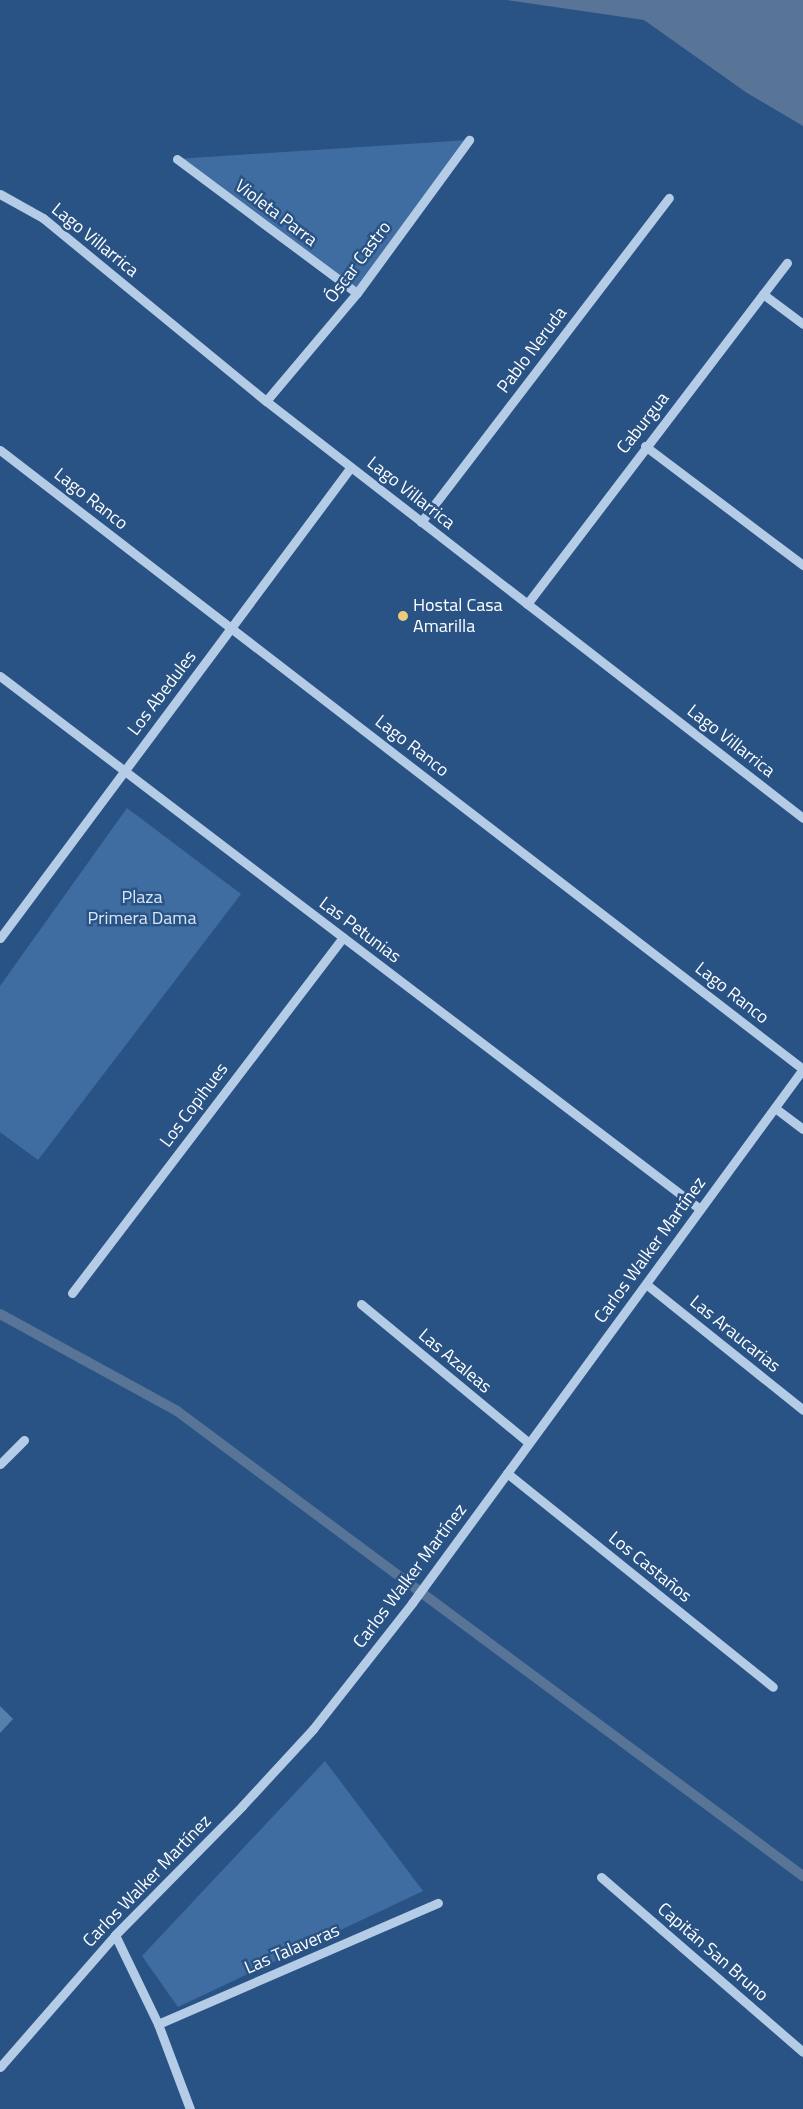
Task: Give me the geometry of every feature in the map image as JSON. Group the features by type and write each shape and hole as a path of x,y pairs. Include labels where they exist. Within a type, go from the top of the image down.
{"street":[{"name":"Óscar Castro","path":"266,400 357,293 469,140"},
{"name":"Violeta Parra","path":"177,159 357,293"},
{"name":"Lago Villarrica","path":"0,194 43,218 266,400 803,818"},
{"name":"Pablo Neruda","path":"421,522 669,198"},
{"name":"Caburgua","path":"527,604 645,446 787,263"},
{"path":"763,294 803,324"},
{"path":"645,446 803,565"},
{"name":"Lago Ranco","path":"0,450 803,1069"},
{"name":"Los Abedules","path":"0,938 351,466"},
{"name":"Las Petunias","path":"0,676 700,1209"},
{"name":"Los Copihues","path":"72,1293 342,937"},
{"name":"Carlos Walker Martínez","path":"0,2067 115,1935 242,1806 312,1729 412,1603 803,1069"},
{"path":"775,1108 803,1129"},
{"name":"Las Araucarias","path":"646,1284 803,1410"},
{"name":"Las Azaleas","path":"361,1304 529,1443"},
{"path":"0,1464 24,1440"},
{"name":"Los Castaños","path":"507,1473 773,1687"},
{"name":"Capitán San Bruno","path":"601,1877 803,2052"},
{"name":"Las Talaveras","path":"158,2024 438,1903"},
{"path":"115,1935 158,2024 190,2109"}],"green space":[{"path":"469,140 357,293 177,159"},
{"name":"Plaza Primera Dama","path":"127,808 241,894 38,1160 0,1132 0,986"},
{"path":"325,1761 423,1891 178,2007 142,1956"}],"shaded area":[{"path":"507,0 803,0 803,126 747,93 644,20"}],"building":[{"path":"0,1706 13,1719 0,1733"}],"waterway":[{"path":"0,1314 177,1411 803,1876"}],"place":[{"name":"Hostal Casa Amarilla","path":"403,616"}]}
